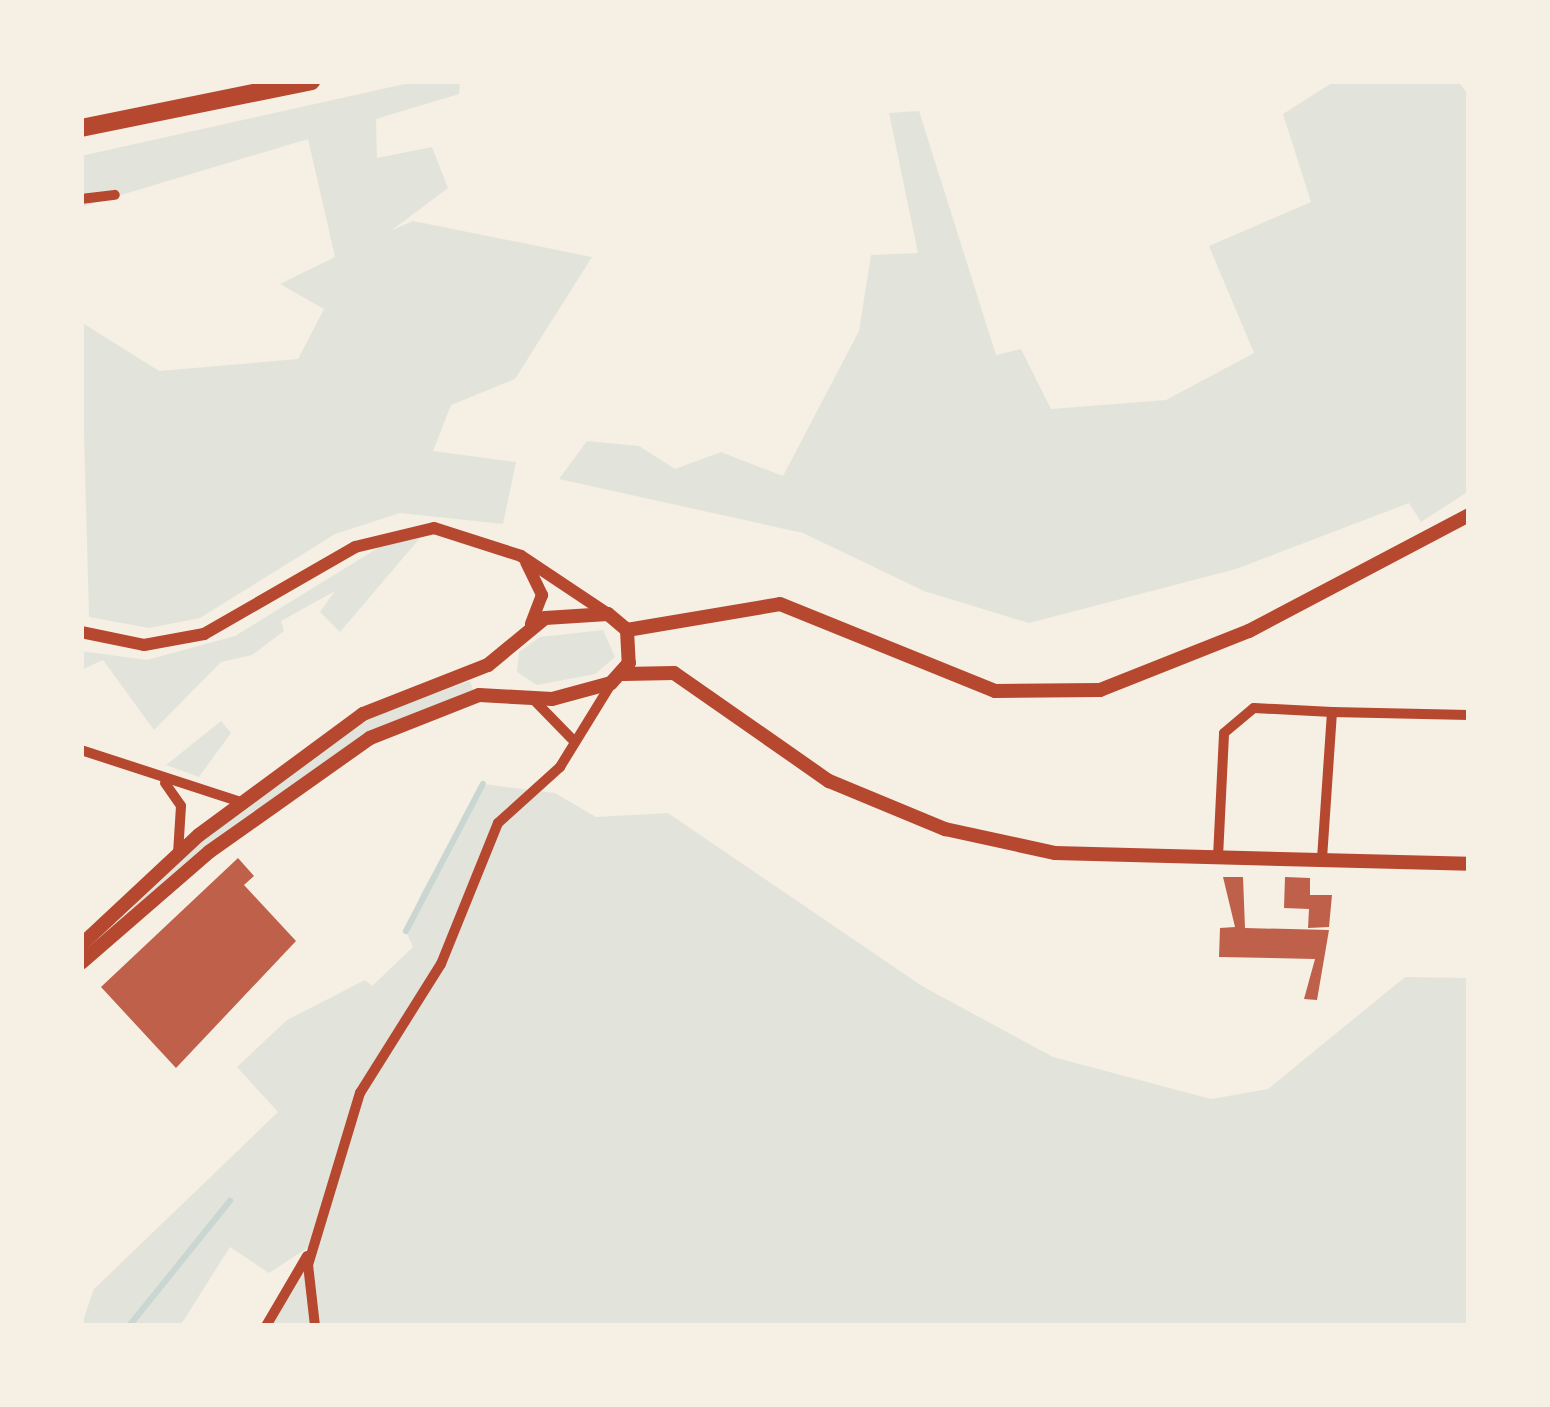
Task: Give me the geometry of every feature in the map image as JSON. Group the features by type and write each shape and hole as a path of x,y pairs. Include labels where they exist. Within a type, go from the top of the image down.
{"highway":[{"path":"81,128 311,81"}],"main road":[{"path":"81,945 241,802 364,714 502,655 531,624 608,614 627,630 780,604 977,686 1100,690 1250,632 1469,515"},
{"path":"617,679 627,630"},
{"path":"502,655 513,692"},
{"path":"81,963 209,852 370,738 430,709 513,692 534,700 617,679 674,673 829,781 945,829 1055,853 1469,864"}],"street":[{"path":"81,199 115,195"},
{"path":"81,632 144,645 204,634 396,531 447,528 521,556 608,614"},
{"path":"521,556 542,595 531,624"},
{"path":"266,1326 315,1243 360,1093 441,964 498,823 560,766 572,739 617,679"},
{"path":"534,700 572,739"},
{"path":"1218,857 1228,723 1254,708 1469,715"},
{"path":"1322,860 1332,712"},
{"path":"81,750 241,802"},
{"path":"163,780 181,806 178,854"},
{"path":"315,1243 315,1326"}],"shaded area":[{"path":"418,81 460,81 459,94 376,119 377,158 432,147 448,188 392,230 413,221 592,257 515,379 451,405 433,451 516,462 503,524 400,513 335,534 200,618 149,628 89,617 81,322 159,371 298,359 324,309 280,284 335,257 308,139 81,207 81,156"},
{"path":"1335,81 1458,81 1469,96 1469,491 1421,522 1409,503 1236,569 1029,623 924,591 803,533 559,479 587,441 639,446 675,469 721,452 783,476 859,331 871,255 918,253 889,113 919,111 996,355 1021,349 1051,409 1166,400 1254,353 1209,246 1311,202 1283,114"},
{"path":"420,538 340,632 320,612 335,591 281,621 284,631 252,655 221,662 154,730 103,660 81,670 81,651 147,660 235,636 381,546"},
{"path":"603,630 615,657 595,674 537,685 517,672 519,652 540,637"},
{"path":"470,681 473,690 352,742 81,955 210,834 334,742 377,714"},
{"path":"221,721 231,733 199,777 166,765"},
{"path":"483,784 555,793 596,817 668,813 922,986 1053,1057 1211,1099 1268,1089 1405,977 1469,978 1469,1326 266,1326 312,1245 269,1273 230,1247 180,1326 81,1326 94,1289 278,1112 237,1067 287,1020 365,980 372,986 413,947 406,931 422,892"}],"building":[{"path":"238,858 254,876 244,885 296,941 176,1068 101,987"},
{"path":"1223,877 1243,877 1245,928 1329,930 1317,1000 1304,999 1315,959 1219,957 1220,928 1235,927"},
{"path":"1285,877 1310,878 1310,895 1332,895 1329,927 1308,928 1309,909 1284,908"}],"waterway":[{"path":"406,931 483,784"},
{"path":"129,1326 230,1201"}]}
